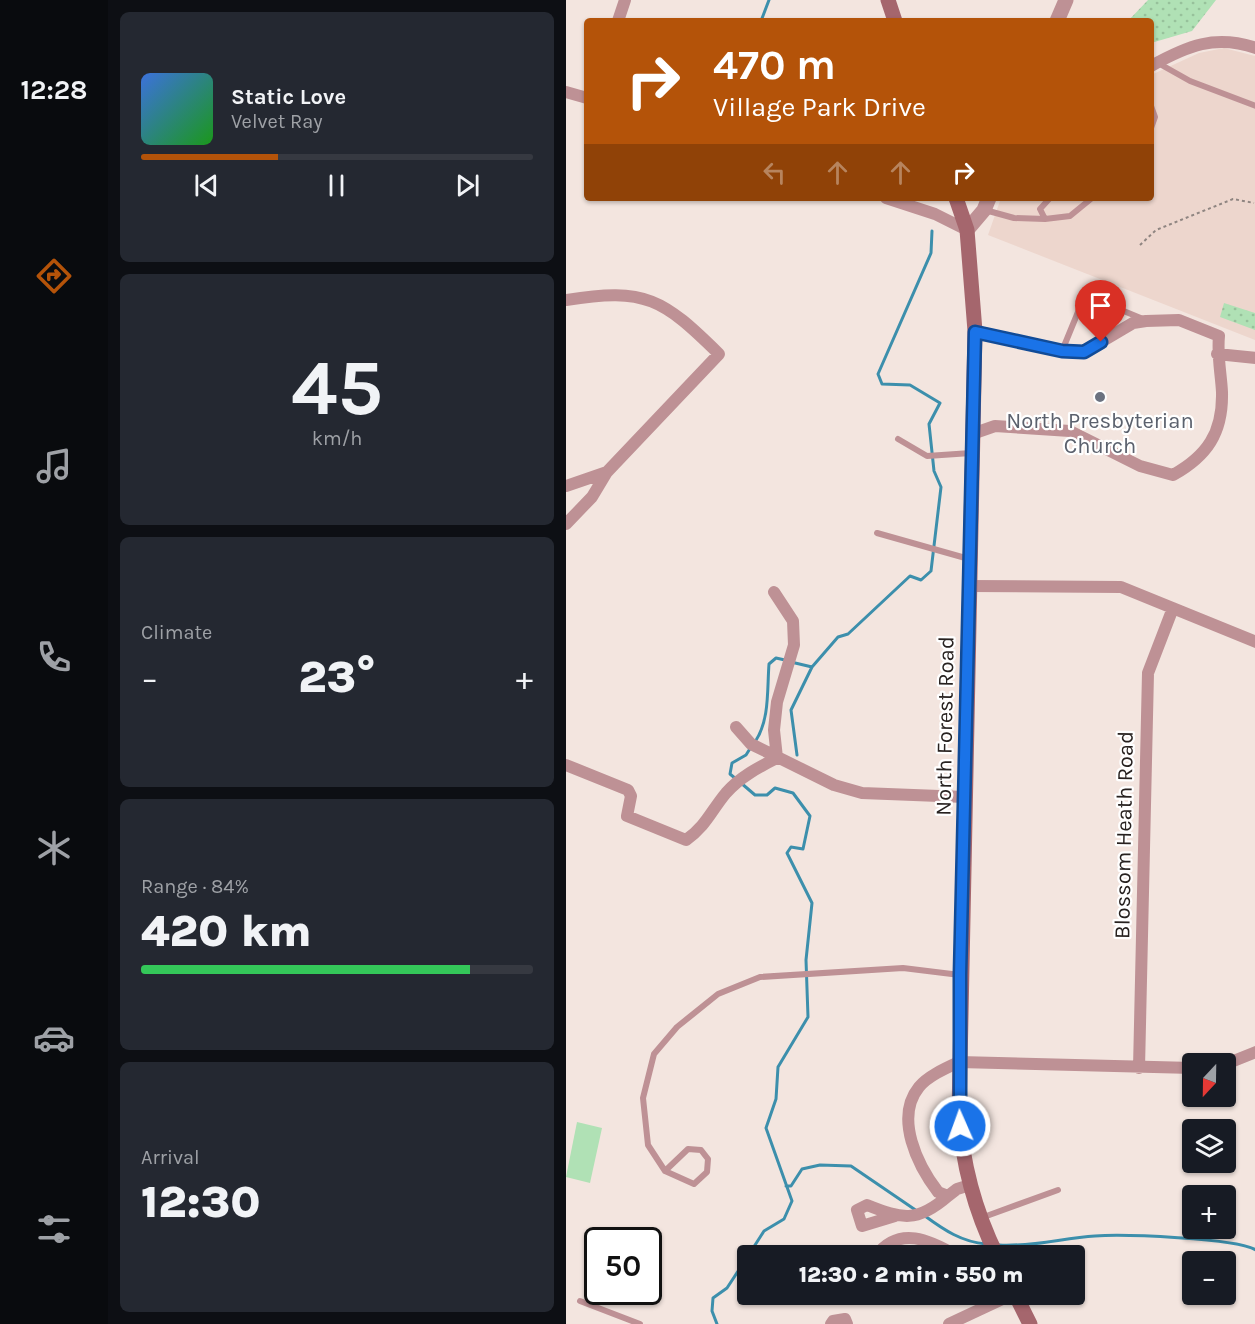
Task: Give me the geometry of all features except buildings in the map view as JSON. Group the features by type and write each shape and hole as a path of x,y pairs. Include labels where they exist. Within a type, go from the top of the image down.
{"main road":[{"path":"888,0 894,18"},
{"name":"North Forest Road","path":"957,201 967,230 975,332 960,975 960,1138 970,1185 992,1245"},
{"path":"1020,1305 1030,1324"}],"street":[{"path":"619,18 625,0"},
{"path":"1058,18 1066,0"},
{"path":"1154,65 1202,42 1242,43 1256,48"},
{"path":"566,92 584,98"},
{"path":"895,201 935,214 967,230 986,204"},
{"path":"566,300 602,294 621,294 659,304 686,322 719,354 607,472 592,497 566,524"},
{"path":"972,434 995,426 1070,430 1140,466 1173,475 1194,463 1211,444 1220,418 1222,394 1217,354 1219,336 1179,320 1133,323 1084,352 1062,351 975,332"},
{"path":"1217,354 1256,358"},
{"path":"566,486 607,472"},
{"path":"969,586 1121,587 1256,642"},
{"path":"774,592 793,621 794,645 777,702 774,730 778,758"},
{"name":"Blossom Heath Road","path":"1139,1068 1148,673 1173,608"},
{"path":"736,727 751,744 834,785 862,793 965,797"},
{"path":"566,765 628,790 631,796 627,816 686,840 702,829 734,786 748,773 778,758"},
{"path":"1236,1060 1256,1052"},
{"path":"948,1196 938,1192 929,1181 913,1149 909,1108 919,1088 959,1062 1182,1068"},
{"path":"895,1215 913,1217 935,1208 957,1189 970,1185"},
{"path":"885,1245 898,1238 917,1236 935,1245"},
{"path":"949,1324 990,1305"},
{"path":"831,1324 833,1321 845,1319 847,1324"}],"lane":[{"path":"1154,65 1256,106"},
{"path":"1045,219 1040,209 1047,201"},
{"path":"986,204 1014,218 1045,219 1070,216 1088,201"},
{"path":"1062,351 1085,295 1146,321"},
{"path":"898,439 927,456 972,453"},
{"path":"877,533 943,554 969,559"},
{"path":"665,1171 688,1149 701,1150 708,1159 707,1172 694,1184 665,1171 648,1145 643,1098 654,1054 677,1027 718,994 760,976 903,968 960,975"},
{"path":"981,1218 1058,1190"},
{"path":"580,1301 640,1324"}],"path":[{"path":"1140,245 1156,230 1234,200 1254,203"}],"shaded area":[{"path":"1224,48 1255,56 1255,340 988,235 1000,201 1154,201 1154,74 1199,53"}],"green space":[{"path":"1148,0 1216,0 1192,31 1154,42 1154,18 1131,18"},
{"path":"1224,303 1255,313 1255,330 1220,317"},
{"path":"577,1122 602,1128 590,1183 566,1177"}],"waterway":[{"path":"762,18 769,0"},
{"path":"791,662 812,667 838,637 848,634 910,576 921,580 931,571 941,487 934,471 929,424 940,403 910,385 882,384 878,374 931,253 932,231"},
{"path":"755,742 765,714 769,664 776,658 785,660"},
{"path":"797,755 791,710 812,667"},
{"path":"736,779 730,774 732,763 746,755 751,747"},
{"path":"741,783 755,795 767,795 775,788 793,793 810,816 803,849 791,847 787,853 812,903 806,960 808,1017 778,1067 776,1099 766,1128 792,1201 784,1219 764,1231 755,1245"},
{"path":"786,1186 791,1186 802,1169 820,1165 851,1166 917,1211"},
{"path":"925,1216 969,1241 986,1244"},
{"path":"1023,1245 1095,1236 1129,1236 1226,1242 1256,1250"},
{"path":"717,1324 712,1311 713,1298 727,1288 737,1273"}],"place":[{"name":"North Presbyterian Church","path":"1100,397"}],"route":[{"path":"960,1126 960,975 975,332 1062,351 1084,352 1101,342"}]}
